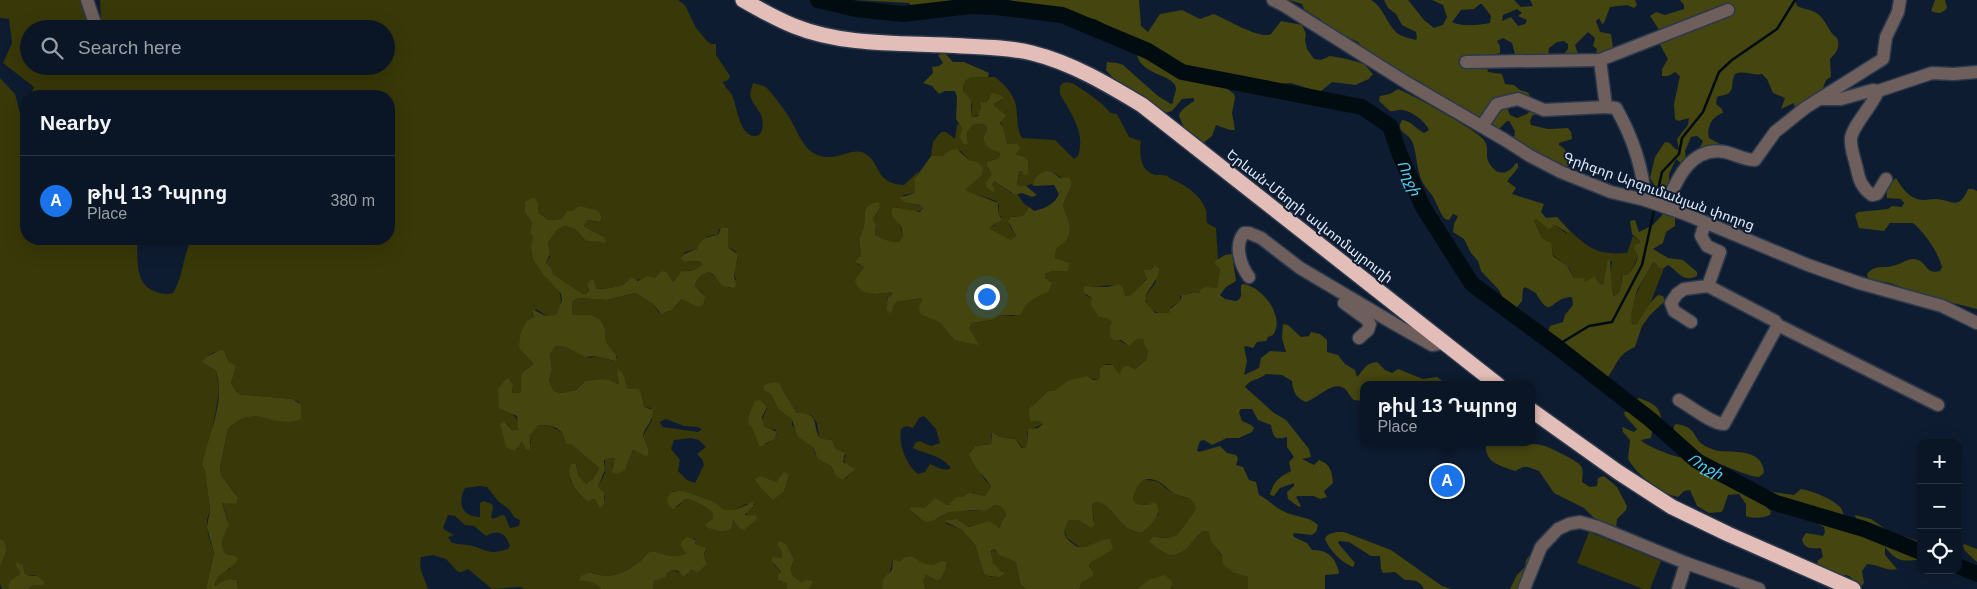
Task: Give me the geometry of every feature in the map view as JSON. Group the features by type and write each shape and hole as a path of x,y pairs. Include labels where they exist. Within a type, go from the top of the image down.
{"highway":[{"name":"Երևան-Մեղրի ավտոմայրուղի","path":"743,0 795,26 828,36 877,42 1002,48 1054,60 1098,79 1142,105 1493,381"},
{"path":"1535,413 1618,472 1672,507 1853,589"}],"street":[{"path":"87,0 94,20"},
{"name":"Գրիգոր Արզումանյան փողոց","path":"1273,0 1407,83 1530,156 1561,172 1611,192 1665,207 1808,265 1859,283 1942,306 1977,323"},
{"path":"1665,207 1676,181 1691,162 1707,152 1713,151 1726,152 1748,160 1754,160 1762,152 1775,132 1820,99 1883,59 1886,37 1898,12 1900,0"},
{"path":"1466,62 1600,60 1728,10"},
{"path":"1600,60 1606,106"},
{"path":"1820,99 1841,99 1873,90 1878,91 1932,73 1977,72"},
{"path":"1878,91 1851,137 1860,180 1867,192 1872,195 1877,194 1886,179"},
{"path":"1482,126 1498,104 1518,100 1544,110 1606,106 1616,108 1625,124 1644,179 1645,200"},
{"path":"1705,223 1701,236 1707,246 1720,252 1708,286"},
{"path":"1249,276 1244,270 1238,251 1242,236 1244,233 1249,232 1261,238 1300,268 1432,345 1444,343"},
{"path":"1691,322 1674,311 1671,307 1673,299 1684,289 1708,286 1775,321 1778,325 1938,405"},
{"path":"1339,291 1337,295 1343,302 1370,324 1368,330 1359,338"},
{"path":"1679,400 1714,421 1724,424 1778,325"},
{"path":"1524,589 1542,546 1558,529 1568,524 1580,522 1598,527 1686,563 1759,589"},
{"path":"1678,589 1680,577 1686,563"}],"shaded area":[{"path":"0,0 83,0 89,20 20,20 20,75 395,75 395,20 101,20 100,0 678,0 685,5 696,28 707,41 711,44 716,44 716,55 730,76 728,80 723,82 732,95 739,118 748,134 753,136 759,135 763,125 761,115 750,96 753,83 768,89 787,113 804,144 815,154 834,157 852,152 864,153 873,161 883,177 894,184 904,185 919,171 914,182 915,193 903,195 906,203 922,206 922,210 915,212 894,207 903,236 899,242 889,241 875,235 876,225 873,219 880,208 872,205 867,206 864,226 859,239 861,255 857,264 864,267 855,279 874,294 892,293 888,297 886,308 891,313 898,301 923,299 920,314 941,322 954,340 973,336 969,328 972,323 992,320 1001,315 1014,316 1039,293 1045,274 1053,271 1056,249 1067,234 1068,223 1063,205 1072,184 1052,172 1038,175 1034,180 1034,186 1031,184 1026,186 1017,185 1019,171 1022,171 1025,157 1016,154 1015,144 1008,144 1006,140 1002,128 1000,110 993,105 1002,100 989,97 986,104 979,101 981,107 980,114 973,117 971,115 972,105 963,91 964,82 971,77 995,77 1013,97 1022,138 1055,140 1074,159 1078,156 1080,147 1079,131 1073,116 1060,94 1060,86 1063,83 1069,82 1092,96 1110,113 1117,114 1129,137 1141,141 1141,160 1148,172 1154,175 1168,176 1191,190 1200,199 1206,210 1207,223 1216,228 1218,260 1216,261 1216,266 1220,269 1217,288 1208,288 1199,295 1191,292 1180,296 1180,301 1171,307 1169,313 1164,313 1154,311 1144,298 1156,282 1153,266 1150,270 1143,270 1147,278 1132,295 1125,296 1123,287 1119,286 1091,286 1085,295 1092,298 1099,317 1111,320 1119,340 1125,344 1138,338 1144,340 1144,345 1148,351 1146,360 1135,369 1122,369 1119,375 1113,365 1106,364 1100,369 1098,380 1082,377 1069,381 1055,390 1048,391 1032,406 1035,422 1043,422 1043,424 1027,431 1027,444 1025,448 1015,439 1000,437 994,433 991,434 991,444 975,446 970,452 970,458 991,486 985,496 981,497 972,492 963,497 956,497 948,505 933,500 925,509 911,511 921,519 937,519 958,510 986,511 995,505 1004,510 1006,516 999,528 985,523 966,527 959,520 945,523 962,530 975,545 984,574 991,577 1003,575 1002,570 992,562 992,549 1016,562 1020,584 1026,589 926,589 923,581 926,575 934,579 942,577 942,572 948,565 940,561 930,565 914,558 904,557 900,563 892,561 891,569 882,589 809,589 813,583 801,582 792,575 791,568 794,559 786,544 782,551 782,558 777,559 774,565 785,580 787,589 653,589 654,581 666,577 667,573 673,570 686,576 688,571 699,570 707,562 704,555 706,551 695,544 696,540 694,538 686,552 680,556 670,556 651,551 641,561 622,573 603,576 590,572 585,580 598,585 601,589 525,589 520,587 492,589 468,569 458,572 446,559 433,555 421,557 420,562 428,589 238,589 237,580 233,579 216,586 215,581 222,572 230,569 232,555 226,554 222,543 228,528 228,521 222,502 236,504 236,495 221,475 220,468 228,429 243,419 256,416 287,422 299,402 293,399 238,394 231,383 236,368 229,362 224,351 214,352 206,357 205,364 216,371 219,389 210,440 204,456 210,510 207,520 208,534 214,553 206,589 28,589 34,585 43,585 45,582 34,575 25,574 23,565 10,589 2,589 0,584 0,78 15,94 20,113 20,245 137,245 138,269 143,282 154,291 166,294 173,293 177,286 189,245 395,245 395,90 33,90 34,87 3,63 12,43 9,19 0,18","holes":["538,203 538,212 548,220 562,219 577,208 589,208 602,215 598,222 588,220 584,226 604,237 604,243 586,241 575,229 565,226 558,229 548,243 550,257 546,263 553,274 583,294 586,294 594,280 597,289 618,287 628,280 656,278 659,273 668,275 670,280 674,282 685,272 694,270 702,265 700,261 684,262 682,256 685,252 697,249 708,236 718,235 719,229 728,228 728,247 735,251 738,258 734,271 736,279 730,288 709,272 706,273 700,277 695,286 702,293 685,300 682,299 670,311 659,313 653,304 635,293 607,300 579,298 573,301 573,315 591,315 600,319 605,328 606,342 617,357 614,361 595,356 590,358 566,347 556,346 550,354 552,369 549,381 554,391 561,393 576,390 585,381 599,379 617,384 619,383 617,375 621,373 627,388 632,388 642,396 644,407 651,408 652,420 643,436 649,450 645,456 633,450 627,465 612,467 616,460 615,458 605,459 605,473 598,486 605,499 597,501 595,499 586,499 570,480 576,464 578,475 585,484 592,480 599,468 572,445 564,441 563,434 552,427 540,425 532,430 530,436 531,444 523,442 517,450 506,422 512,430 516,431 519,428 517,420 511,414 501,410 500,403 513,385 512,393 520,393 526,369 533,363 521,344 526,321 534,317 532,313 536,309 547,316 556,316 561,298 559,291 540,269 536,261 533,237 531,235 532,223 525,213","780,384 797,413 811,415 817,423 819,437 832,440 836,449 846,455 844,459 845,464 854,468 853,472 845,479 833,471 831,466 815,454 813,447 792,425 792,420 778,409 771,394","767,407 762,422 765,426 776,430 777,434 767,444 758,444 754,429","924,416 936,429 940,443 931,446 919,441 915,443 913,448 943,460 951,468 943,469 930,464 925,472 918,474 914,470 902,447 900,435 901,429 906,426 913,428 919,418","666,419 684,426 702,429 698,432 663,427 660,423","691,438 699,440 706,447 697,454 702,459 704,465 695,483 687,480 678,471 680,460 671,449 674,440","769,480 776,482 769,497 764,488","487,487 499,502 509,509 514,517 520,520 519,526 510,528 505,516 502,515 493,519 491,517 492,504 483,501 480,503 480,517 469,515 461,504 465,488","673,491 715,502 724,510 735,510 746,504 755,504 746,512 747,516 739,528 733,520 732,522 706,524 713,518 713,514 701,504 692,500 686,499 677,507 668,496","448,515 455,516 465,525 474,526 486,536 494,533 504,535 510,546 508,549 491,552 468,545 457,544 451,542 448,537 454,535 443,528"]},
{"path":"856,0 987,0 979,3 968,1 954,4 941,2 916,10 909,3"},
{"path":"1010,0 1139,0 1141,26 1148,32 1160,14 1182,10 1200,19 1214,14 1252,32 1266,35 1271,34 1281,21 1302,25 1306,34 1307,49 1314,59 1321,60 1330,56 1347,59 1364,64 1373,74 1369,79 1355,85 1332,82 1320,92 1291,83 1275,84 1256,79 1246,82 1237,78 1201,75 1199,76 1199,83 1225,87 1234,94 1235,98 1232,113 1235,130 1216,125 1212,136 1203,143 1185,130 1179,116 1183,109 1194,101 1194,98 1182,99 1172,111 1165,113 1144,97 1116,81 1106,70 1107,62 1123,65 1158,96 1171,104 1173,103 1176,90 1174,83 1143,65 1139,60 1137,52 1142,53 1161,66 1173,65 1171,59 1095,19 1079,17 1067,11 1038,11"},
{"path":"1289,0 1371,0 1380,8 1396,32 1416,40 1416,32 1402,25 1396,14 1388,8 1384,0 1408,0 1424,20 1434,28 1443,25 1447,17 1443,5 1432,0 1514,0 1521,7 1533,6 1530,0 1635,0 1637,5 1634,8 1627,5 1610,7 1604,23 1602,24 1599,18 1596,21 1600,32 1611,34 1613,48 1596,56 1597,49 1593,46 1595,38 1588,32 1575,45 1580,60 1562,56 1568,49 1568,44 1564,41 1557,42 1549,48 1548,58 1522,57 1515,54 1512,43 1503,38 1497,41 1500,46 1500,53 1486,56 1488,72 1502,74 1505,84 1514,85 1530,95 1507,107 1510,115 1517,118 1527,114 1533,107 1541,112 1532,116 1531,125 1548,129 1568,128 1571,132 1572,139 1559,143 1568,155 1570,165 1566,167 1514,138 1515,131 1509,121 1499,129 1496,128 1492,123 1484,122 1424,92 1424,85 1422,83 1362,51 1358,42 1329,29 1321,20 1304,9 1302,4","holes":["1480,4 1491,16 1490,23 1465,25 1452,22 1461,10 1474,9","1517,9 1522,13 1518,16 1527,20 1525,24 1518,26 1511,17 1502,21 1503,15"]},
{"path":"1680,0 1795,0 1797,6 1819,15 1837,38 1838,47 1830,59 1831,77 1826,80 1820,96 1795,110 1794,103 1781,109 1785,98 1773,93 1767,79 1762,74 1735,74 1731,91 1717,97 1716,104 1722,109 1723,113 1713,120 1708,130 1709,138 1720,144 1720,149 1709,146 1693,153 1700,147 1703,141 1697,136 1691,137 1685,151 1686,162 1682,164 1676,159 1669,174 1669,190 1659,195 1656,193 1656,188 1650,178 1655,157 1665,142 1670,143 1675,149 1679,150 1677,139 1688,125 1689,118 1678,121 1675,119 1674,104 1680,76 1675,72 1668,76 1662,76 1662,69 1668,59 1659,43 1660,31 1650,16 1656,12 1665,15 1684,9 1684,5"},
{"path":"1935,0 1945,0 1947,8 1940,13 1931,11"},
{"path":"945,53 953,62 964,62 989,73 988,77 971,77 964,82 963,91 971,100 971,115 973,117 978,116 981,107 979,101 986,103 992,93 1004,98 993,105 1006,115 1000,123 1004,129 1008,144 1018,144 1020,148 1016,154 1025,157 1028,161 1028,174 1024,175 1022,171 1019,171 1017,185 1026,186 1037,195 1032,197 1022,193 1015,195 994,181 992,185 995,191 993,192 987,188 986,183 992,174 987,166 987,162 999,158 1000,153 988,147 984,142 983,138 987,130 986,125 973,125 967,132 968,144 963,144 960,137 962,128 956,119 957,97 955,91 945,91 939,94 932,86 923,83 933,73 932,67 943,63 938,55"},
{"path":"1398,89 1444,113 1480,136 1486,144 1488,162 1496,171 1505,172 1510,170 1516,163 1518,164 1518,168 1507,181 1516,188 1512,194 1544,204 1541,212 1546,218 1557,217 1570,231 1568,233 1555,225 1549,230 1536,219 1534,221 1542,238 1551,243 1553,256 1567,266 1574,278 1583,278 1585,282 1595,276 1599,283 1603,285 1607,262 1610,259 1612,292 1614,296 1621,289 1623,275 1627,275 1630,272 1637,259 1634,249 1635,245 1640,243 1640,241 1632,234 1630,221 1635,220 1639,232 1653,225 1664,213 1675,217 1675,226 1666,232 1663,243 1653,249 1668,258 1683,260 1697,272 1697,276 1688,278 1681,276 1668,265 1664,268 1659,268 1655,262 1653,263 1637,290 1631,314 1632,324 1636,325 1651,302 1658,295 1663,296 1665,301 1650,315 1642,326 1635,347 1621,356 1608,377 1603,378 1572,349 1548,333 1550,326 1563,322 1565,315 1573,305 1572,297 1559,300 1549,307 1545,306 1536,293 1525,287 1523,289 1522,301 1517,307 1510,307 1506,304 1499,290 1481,271 1478,261 1471,253 1464,239 1453,232 1458,216 1453,214 1449,220 1445,219 1432,195 1423,184 1412,141 1402,132 1400,124 1402,120 1408,121 1424,133 1429,130 1414,114 1402,110 1390,111 1379,101 1380,96 1390,94"},
{"path":"960,124 962,128 962,142 968,143 967,132 973,125 986,125 987,130 983,138 1000,153 999,158 992,160 988,168 992,172 992,176 986,183 992,185 994,181 1011,193 1018,195 1024,204 1029,207 1023,216 1011,217 1009,225 1016,236 1013,240 1006,239 990,229 1002,217 998,214 999,205 996,201 964,190 974,182 978,162 969,160 961,151 950,150 942,156 931,156 933,142 941,132 946,132 955,139 957,125"},
{"path":"957,149 969,160 978,162 983,168 982,175 965,190 998,203 998,212 1002,220 990,227 990,229 1011,240 1016,236 1008,221 1011,217 1023,216 1029,207 1034,211 1045,207 1055,201 1059,194 1054,185 1034,186 1034,180 1038,175 1046,171 1052,172 1060,178 1069,177 1072,184 1063,205 1070,230 1067,239 1056,249 1055,258 1069,263 1068,271 1053,271 1045,274 1045,278 1052,283 1048,292 1031,301 1020,315 1001,315 992,320 972,323 969,328 979,345 954,340 941,323 920,314 919,306 923,299 898,301 893,307 891,314 886,309 888,297 892,294 891,292 869,293 859,288 855,279 864,267 855,262 861,255 859,239 864,226 867,206 879,203 880,208 873,219 876,225 875,235 889,241 899,242 903,236 901,227 892,216 893,207 920,212 923,208 920,205 906,203 899,198 915,193 914,180 931,156 942,156 950,150"},
{"path":"1896,178 1907,193 1919,200 1936,199 1955,203 1965,196 1968,189 1977,191 1977,309 1929,297 1890,283 1868,279 1867,274 1872,269 1895,265 1911,259 1921,261 1929,270 1935,272 1940,271 1942,267 1930,243 1913,223 1890,223 1884,231 1859,228 1855,215 1858,212 1888,209 1892,206 1902,207 1904,203 1901,199 1887,198 1888,187"},
{"path":"534,197 538,203 538,212 548,220 562,219 567,211 573,211 579,206 597,210 602,216 600,222 588,220 584,226 604,237 606,242 604,243 586,241 575,229 565,226 558,229 548,243 550,254 546,263 551,268 553,274 583,294 586,294 589,290 587,285 591,279 594,280 597,289 610,288 623,285 632,277 638,281 647,276 655,278 663,271 674,282 681,272 694,270 702,265 700,261 684,262 681,258 684,254 697,249 705,238 718,235 721,228 728,228 728,247 738,255 734,275 736,285 734,288 722,286 714,275 709,272 698,279 695,286 705,297 703,305 698,307 682,299 672,310 661,314 653,304 635,293 607,300 579,298 573,301 573,315 591,315 600,319 605,328 606,342 616,355 616,360 595,356 585,357 566,347 556,346 550,354 552,369 549,381 554,391 561,393 576,390 585,381 599,379 609,380 617,384 619,383 618,368 624,376 627,388 639,389 644,407 653,410 643,436 649,450 647,457 633,450 625,470 618,474 612,472 615,458 605,459 605,470 598,486 604,493 604,504 600,509 595,499 587,501 579,494 573,485 570,475 571,464 576,464 578,475 586,484 593,479 599,468 572,445 565,443 559,429 548,425 537,426 530,435 530,450 526,449 522,442 515,451 506,447 500,424 504,421 512,430 518,430 517,416 499,409 498,389 506,379 509,379 513,385 512,393 520,393 523,372 533,363 519,348 520,335 526,321 534,317 532,311 534,310 546,316 556,315 562,300 561,294 544,276 533,259 531,247 533,237 530,233 532,223 525,213 525,202"},
{"path":"1536,219 1549,230 1555,225 1566,233 1570,231 1590,247 1602,252 1627,253 1633,236 1640,241 1635,263 1627,275 1623,275 1621,289 1616,295 1612,294 1610,278 1612,261 1607,262 1603,285 1599,283 1597,278 1585,282 1580,278 1574,278 1569,268 1553,255 1550,245 1542,238 1534,221"},
{"path":"1232,254 1236,281 1226,287 1220,295 1225,299 1236,301 1241,296 1241,285 1250,286 1264,296 1274,311 1276,320 1276,328 1273,335 1268,337 1266,341 1257,342 1253,348 1244,347 1247,361 1244,375 1259,368 1261,358 1270,351 1286,352 1282,338 1283,324 1288,325 1301,337 1309,336 1311,332 1320,334 1327,340 1327,352 1338,355 1345,364 1355,370 1357,377 1367,365 1377,362 1385,370 1392,373 1398,369 1423,379 1437,377 1442,381 1360,381 1360,401 1354,400 1346,390 1337,386 1306,402 1296,394 1292,381 1282,375 1266,374 1247,384 1245,387 1274,413 1286,420 1309,449 1311,457 1302,459 1314,465 1319,460 1328,466 1331,472 1333,483 1324,491 1327,497 1320,499 1314,496 1298,496 1296,497 1301,506 1299,507 1288,499 1287,492 1294,486 1294,483 1280,488 1274,496 1270,495 1273,486 1278,480 1291,471 1289,462 1294,457 1287,447 1287,437 1275,437 1271,425 1258,420 1252,409 1241,409 1239,412 1242,421 1254,428 1252,432 1239,438 1227,438 1212,445 1204,440 1200,441 1197,450 1199,452 1220,446 1227,453 1236,455 1238,459 1236,465 1243,467 1249,480 1256,482 1259,495 1283,511 1310,520 1318,525 1316,532 1312,535 1294,533 1293,535 1307,543 1312,550 1322,551 1333,558 1339,572 1338,574 1325,575 1325,589 1248,589 1248,577 1234,573 1223,564 1222,555 1211,541 1209,532 1204,531 1186,549 1176,555 1159,550 1149,541 1153,537 1168,538 1177,535 1196,509 1194,502 1188,498 1175,494 1161,483 1148,479 1141,482 1138,486 1133,500 1137,504 1148,505 1153,502 1157,504 1158,512 1152,523 1143,532 1128,528 1101,503 1094,502 1092,506 1094,525 1091,528 1078,520 1069,520 1065,528 1065,535 1076,546 1085,547 1101,540 1110,539 1113,548 1091,563 1089,566 1094,574 1091,578 1082,582 1079,589 1026,589 1020,584 1016,562 999,555 994,549 991,551 993,563 1005,574 999,577 984,574 975,545 962,530 944,521 957,519 968,527 989,521 999,528 1006,516 1000,506 995,505 986,511 950,512 932,521 925,522 911,511 910,507 925,508 935,498 948,505 956,497 963,497 970,492 985,496 991,486 970,458 969,454 975,446 991,444 992,432 1000,437 1015,439 1022,448 1025,448 1028,429 1038,428 1043,424 1042,422 1030,421 1029,409 1048,391 1055,390 1069,380 1087,376 1093,380 1098,380 1100,369 1104,365 1113,365 1119,374 1124,366 1135,369 1146,360 1148,351 1144,345 1144,340 1137,339 1129,346 1121,340 1114,340 1110,337 1112,322 1099,317 1091,305 1092,298 1084,293 1084,286 1107,287 1119,284 1123,287 1125,296 1131,295 1147,279 1143,270 1150,270 1155,265 1159,268 1158,273 1145,301 1155,313 1169,313 1170,309 1180,301 1182,295 1193,292 1199,294 1200,290 1206,287 1217,288 1220,269 1216,266 1215,261 1225,255"},
{"path":"1655,261 1659,268 1664,268 1648,309 1636,325 1633,325 1631,311 1637,292"},
{"path":"220,350 224,351 229,362 235,365 236,368 231,383 238,394 293,399 301,405 301,419 282,422 248,417 238,421 228,429 220,468 221,475 238,498 236,504 222,503 229,525 222,546 226,554 235,556 238,559 219,576 215,584 216,586 226,580 237,580 238,589 206,589 214,553 207,527 210,510 205,470 202,465 218,406 219,383 216,371 202,362 206,357"},
{"path":"774,382 780,384 797,413 804,413 812,417 819,437 832,440 836,449 845,453 843,462 855,470 843,480 836,476 831,466 818,459 813,447 798,437 792,420 778,409 771,394 764,390 764,385"},
{"path":"1637,399 1647,401 1656,407 1661,418 1653,425 1651,438 1641,440 1648,445 1668,454 1684,458 1683,448 1674,433 1674,429 1675,424 1688,427 1705,446 1718,451 1742,452 1754,456 1763,465 1764,473 1759,477 1751,476 1702,459 1689,463 1705,467 1730,479 1750,484 1760,490 1794,495 1801,489 1822,495 1840,507 1846,520 1856,531 1877,539 1878,536 1874,530 1857,522 1855,515 1871,519 1888,531 1917,541 1917,559 1901,560 1893,556 1885,547 1885,555 1897,569 1867,564 1862,571 1864,583 1861,586 1849,576 1837,576 1819,566 1817,561 1823,557 1821,548 1806,547 1802,539 1806,533 1823,536 1825,532 1824,527 1781,504 1768,503 1766,507 1771,511 1770,515 1752,518 1746,516 1746,504 1739,494 1728,495 1721,512 1709,513 1697,506 1690,490 1684,491 1678,497 1664,492 1643,477 1628,459 1630,440 1623,432 1622,427 1634,432 1637,429 1625,416 1624,412 1639,410 1640,406"},
{"path":"760,400 767,407 762,417 764,426 777,432 774,439 760,447 753,429 748,423 755,401"},
{"path":"1535,444 1550,448 1580,465 1582,482 1590,487 1597,486 1598,478 1604,476 1617,487 1627,506 1626,510 1617,519 1616,529 1593,517 1584,508 1554,493 1539,471 1528,467 1515,471 1503,467 1490,459 1486,446 1535,446"},
{"path":"784,472 789,474 784,491 773,500 755,479 760,476 776,482"},
{"path":"1143,480 1158,482 1170,491 1196,504 1196,509 1177,535 1168,538 1158,537 1151,544 1162,552 1180,554 1201,533 1204,531 1209,532 1234,573 1248,577 1248,589 1171,589 1172,587 1155,577 1137,589 1079,589 1082,582 1091,578 1090,566 1093,560 1110,552 1106,539 1081,548 1067,538 1064,529 1069,520 1079,520 1087,526 1094,521 1092,506 1094,502 1101,503 1128,528 1143,532 1159,514 1148,505 1137,504 1133,500 1134,491"},
{"path":"683,491 715,502 724,510 735,510 753,502 754,506 745,514 747,516 756,515 757,519 744,530 739,528 733,520 731,529 724,531 706,527 706,524 713,518 713,514 705,507 686,499 673,509 668,505 667,498 671,492"},
{"path":"1335,532 1344,532 1391,550 1442,586 1451,589 1424,589 1418,582 1405,580 1395,572 1383,573 1380,556 1371,556 1349,542 1339,541 1338,543 1355,563 1353,567 1349,565 1333,552 1325,539"},
{"path":"1589,532 1661,561 1650,589 1643,589 1577,563"},
{"path":"687,537 696,540 695,544 706,548 704,555 707,564 698,572 691,570 684,577 678,571 673,570 667,573 666,577 654,581 653,589 601,589 591,582 579,581 581,576 590,572 603,576 622,573 641,561 651,551 669,555 682,555 686,553 681,546 681,542"},
{"path":"0,539 4,541 6,553 0,570"},
{"path":"779,541 786,544 794,559 791,568 792,575 801,582 812,581 813,583 809,589 787,589 787,583 778,580 778,575 781,572 771,560 773,557 782,558 782,551 777,545"},
{"path":"1964,544 1977,549 1977,562 1965,551"},
{"path":"911,556 929,565 940,561 947,562 941,579 936,580 926,575 923,581 926,589 882,589 883,579 892,570 893,559 900,562 904,557"},
{"path":"1529,556 1531,557 1524,573 1527,578 1524,589 1510,589 1517,575 1525,567"},
{"path":"17,562 23,565 25,574 37,576 45,582 43,585 34,585 28,589 9,589 8,586 11,580 19,575 20,572 15,564"},
{"path":"1165,575 1172,581 1171,589 1137,589 1150,579"}],"waterway":[{"name":"Ողջի","path":"818,0 856,9 903,14 970,6 996,7 1062,15 1148,51 1182,72 1362,107 1390,126 1400,155 1423,207 1472,284 1651,420 1697,461 1776,503 1864,529 1917,550"},
{"name":"Ողջի","path":"970,6 978,0"},
{"path":"1656,199 1662,172 1679,154 1682,138 1703,112 1719,72 1732,60 1777,29 1795,0"},
{"path":"1556,346 1589,326 1612,322 1642,265 1655,206"},
{"name":"Ողջի","path":"1962,568 1977,574"}],"place":[{"name":"թիվ 13 Դպրոց","path":"1447,481"}]}
